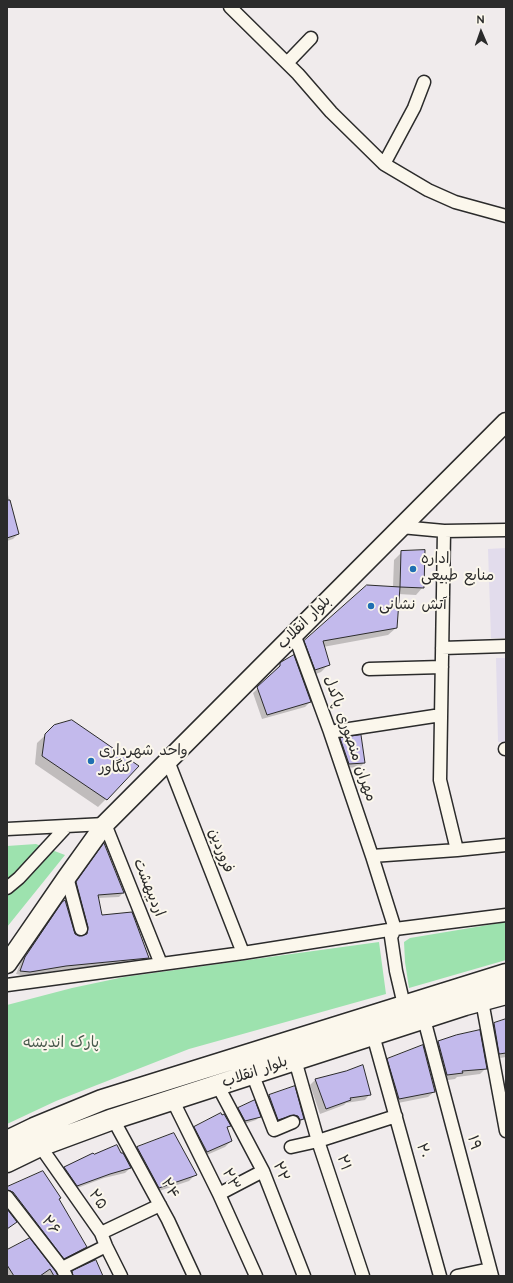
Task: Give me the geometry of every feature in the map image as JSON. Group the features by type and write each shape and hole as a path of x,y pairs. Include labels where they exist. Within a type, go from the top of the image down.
{"main road":[{"name":"بلوار انقلاب","path":"7,1162 40,1146 113,1119 373,1035 412,1015 506,974"},
{"name":"بلوار انقلاب","path":"7,1141 34,1128 102,1100 412,1015 482,1001 506,994"}],"street":[{"path":"230,7 287,63 331,112 384,164 428,190 455,202 506,216"},
{"path":"287,63 311,38"},
{"path":"384,164 414,108 424,82"},
{"name":"بلوار انقلاب","path":"7,964 105,824 506,422"},
{"path":"401,527 444,531 506,530"},
{"path":"444,531 440,780 457,850"},
{"name":"مهران منصوری پاکدل","path":"294,634 330,732 395,929 391,937 396,971 412,1015"},
{"path":"442,648 506,646"},
{"path":"369,669 442,667"},
{"path":"330,732 441,715"},
{"name":"فروردین","path":"168,761 243,953"},
{"path":"7,829 105,824"},
{"name":"اردیبهشت","path":"105,824 161,964"},
{"path":"7,888 19,878 67,826"},
{"path":"372,856 506,845"},
{"path":"67,877 81,929"},
{"path":"7,985 243,953 395,929 506,916"},
{"path":"482,1001 506,1131"},
{"name":"۱۹","path":"412,1015 491,1272"},
{"name":"۲۰","path":"373,1035 440,1276"},
{"name":"۲۱","path":"294,1060 318,1141 363,1276"},
{"path":"252,1073 274,1130 293,1122"},
{"name":"۲۲","path":"218,1086 263,1171 304,1276"},
{"name":"۲۳","path":"172,1099 219,1194 256,1276"},
{"path":"290,1147 318,1141 396,1116"},
{"name":"۲۴","path":"113,1119 160,1205 194,1276"},
{"name":"۲۵","path":"40,1146 101,1233 121,1276"},
{"path":"219,1194 263,1171"},
{"name":"۲۶","path":"7,1197 64,1272"},
{"path":"101,1233 160,1205"},
{"path":"64,1272 106,1246"},
{"path":"457,1276 491,1272"}],"shaded area":[{"path":"506,548 506,638 491,638 488,549"},
{"path":"496,658 506,658 506,742 498,742"}],"green space":[{"path":"36,844 65,855 7,927 7,846"},
{"path":"506,922 506,960 409,988 404,942 410,938"},
{"name":"پارک اندیشه","path":"379,942 386,994 189,1049 56,1101 7,1124 7,1005 72,988 124,977"}],"building":[{"path":"7,500 10,500 19,534 7,538"},
{"name":"اداره منابع طبیعی","path":"425,550 424,588 400,587 401,551"},
{"name":"آتش نشانی","path":"367,585 400,587 397,628 323,641 330,665 315,670 304,641"},
{"path":"294,655 311,702 267,715 257,687 280,666 280,663"},
{"name":"واحد شهرداری کنگاور","path":"72,720 139,766 107,800 42,756 45,734 54,725"},
{"path":"361,735 365,763 349,764 340,738"},
{"path":"104,843 124,893 98,895 102,915 132,912 149,958 66,966 30,972 20,971 25,957 62,902 65,900 75,934 79,936 87,934 88,927 76,882"},
{"path":"506,1019 506,1053 499,1054 494,1023"},
{"path":"480,1030 487,1069 462,1071 463,1073 447,1075 438,1041 456,1035"},
{"path":"423,1045 435,1092 399,1099 387,1059"},
{"path":"363,1065 371,1095 350,1098 351,1100 326,1109 315,1079"},
{"path":"295,1086 304,1119 300,1120 298,1116 294,1115 278,1120 269,1095"},
{"path":"255,1100 261,1117 245,1121 238,1108"},
{"path":"221,1113 222,1115 224,1114 231,1126 227,1127 232,1141 207,1152 194,1127"},
{"path":"174,1133 197,1175 159,1188 137,1147"},
{"path":"117,1145 131,1168 77,1186 64,1167 93,1153 94,1154"},
{"path":"43,1171 61,1198 59,1199 87,1247 64,1259 13,1192 7,1190 7,1187"},
{"path":"7,1209 17,1222 7,1229"},
{"path":"30,1238 58,1276 54,1276 50,1269 40,1276 14,1276 7,1265 7,1250"},
{"path":"96,1260 103,1276 73,1276 72,1271"}],"place":[{"name":"اداره منابع طبیعی","path":"413,569"},
{"name":"آتش نشانی","path":"371,606"},
{"name":"واحد شهرداری کنگاور","path":"91,761"}]}
